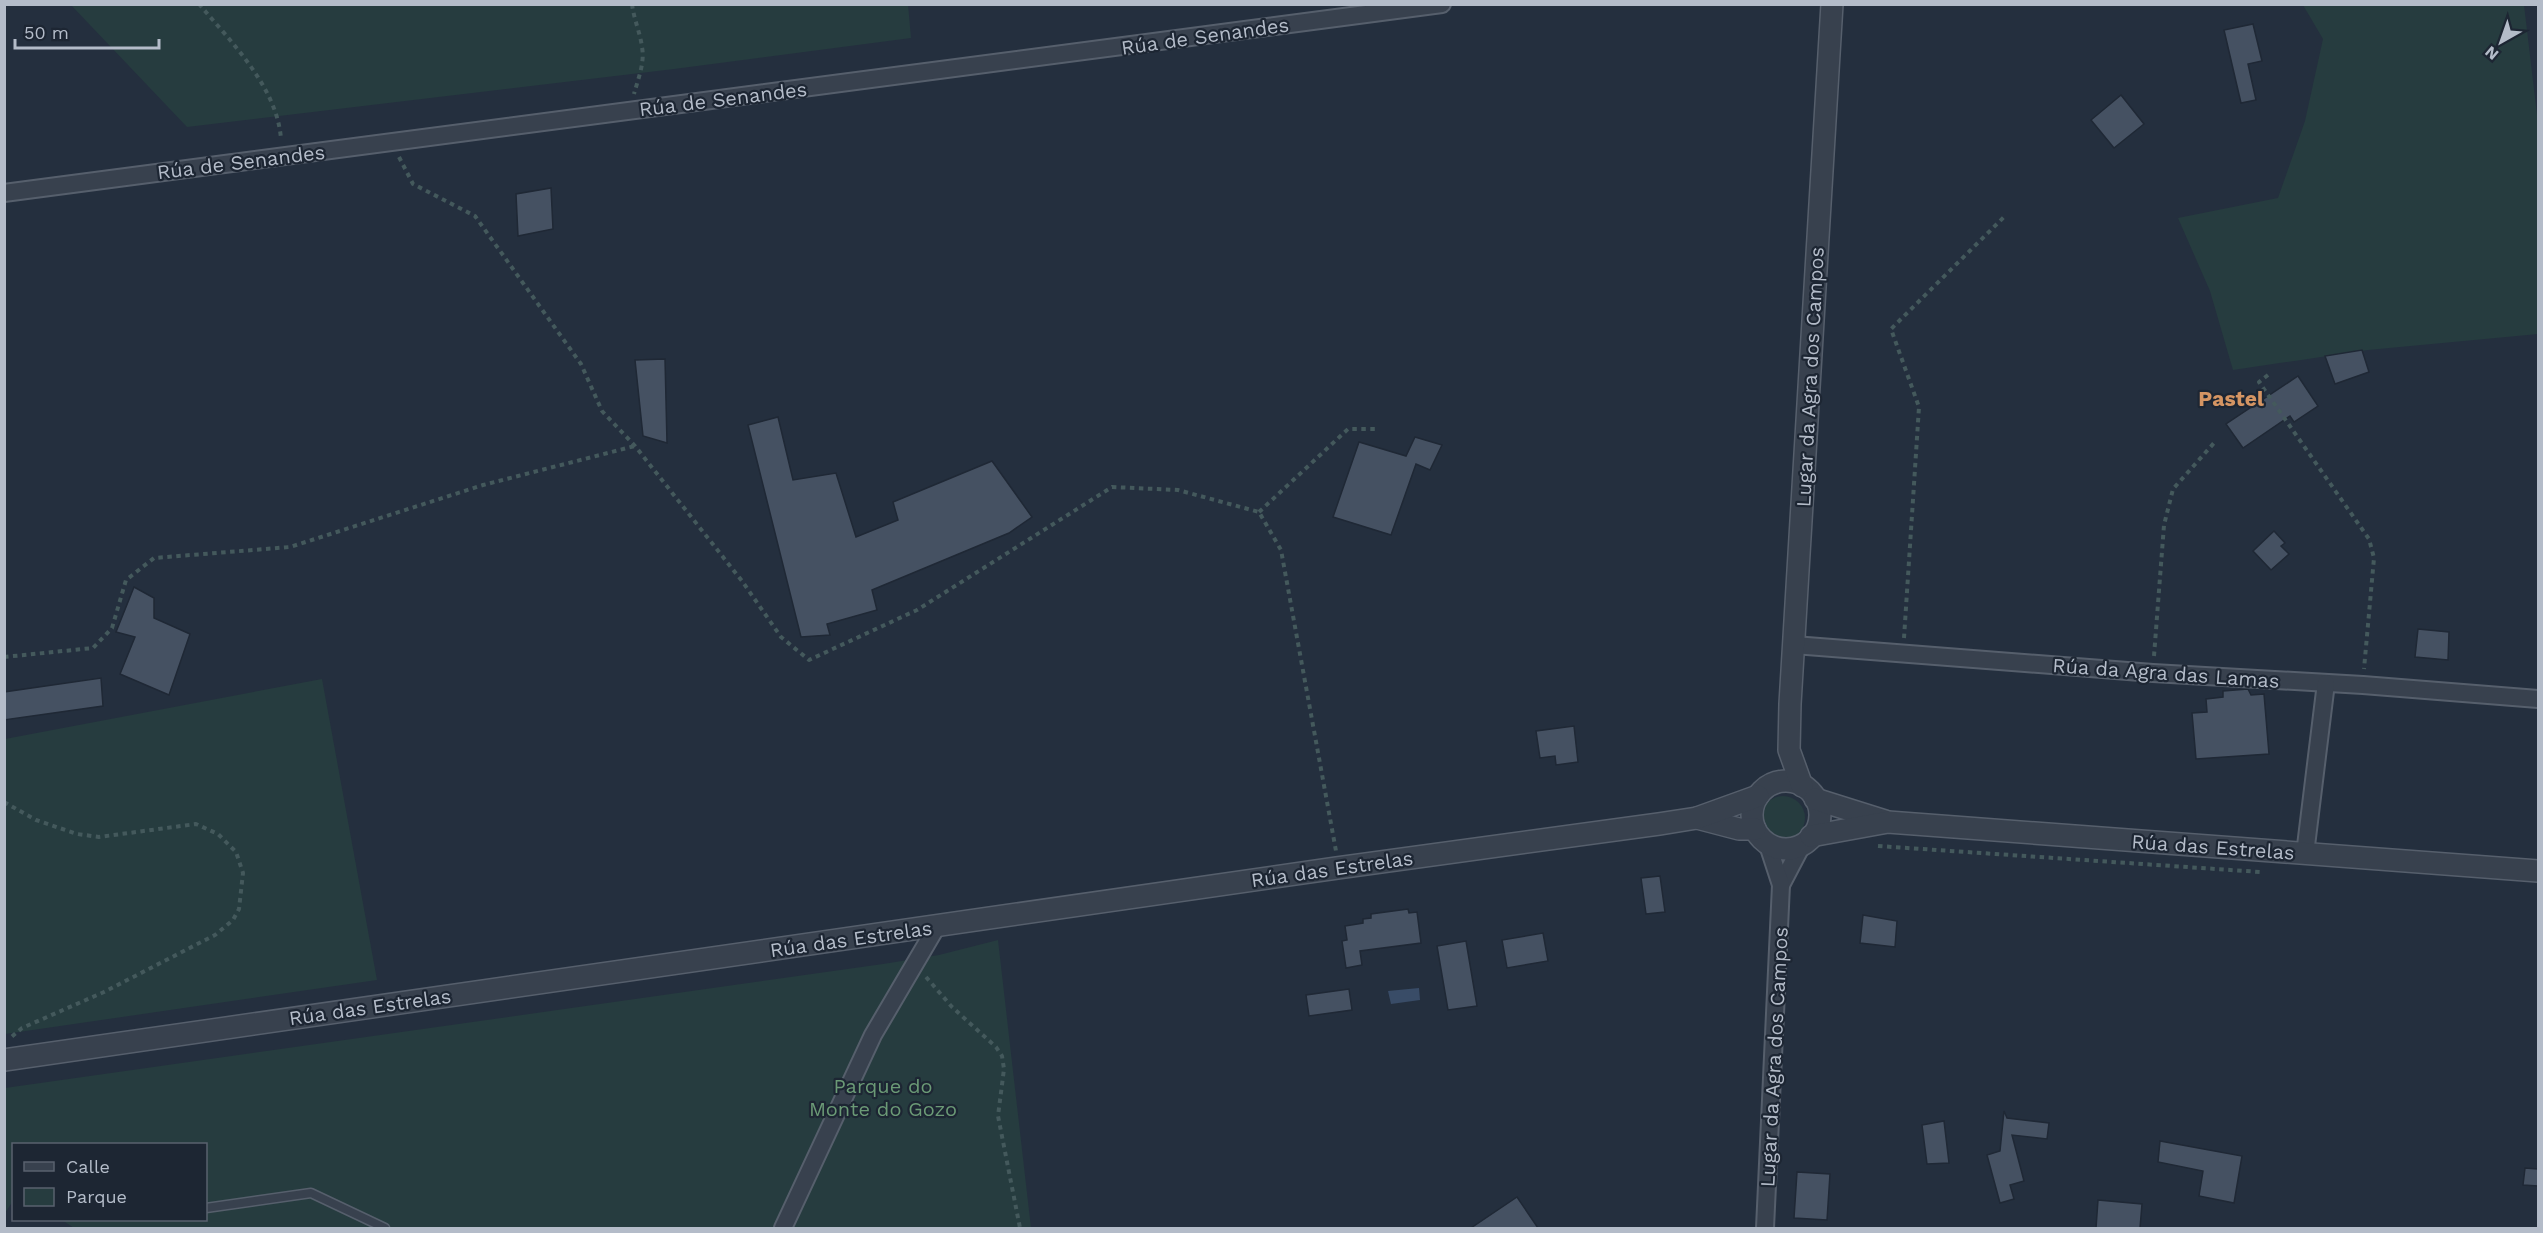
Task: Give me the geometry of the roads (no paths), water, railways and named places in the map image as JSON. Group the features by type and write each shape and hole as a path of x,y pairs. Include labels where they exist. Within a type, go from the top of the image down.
{"street":[{"name":"Rúa de Senandes","path":"4,193 1442,4"},
{"name":"Lugar da Agra dos Campos","path":"1809,792 1789,750 1832,4"},
{"name":"Rúa da Agra das Lamas","path":"1794,645 2153,673 2363,685 2538,699"},
{"path":"2306,854 2326,683"},
{"name":"Lugar da Agra dos Campos","path":"1764,790 1789,750"},
{"path":"1786,781 1809,792 1819,816 1818,825 1807,840 1784,848 1761,836 1752,815 1764,790 1786,781"},
{"name":"Rúa das Estrelas","path":"6,1049 937,926 1697,818 1764,790"},
{"name":"Rúa das Estrelas","path":"1809,792 1888,822 2538,871"},
{"name":"Rúa das Estrelas","path":"1697,818 1761,836"},
{"name":"Rúa das Estrelas","path":"1807,840 1888,822"},
{"name":"Lugar da Agra dos Campos","path":"1761,836 1781,885 1765,1228"},
{"name":"Lugar da Agra dos Campos","path":"1781,885 1807,840"},
{"path":"783,1228 873,1035 937,926"}],"lane":[{"path":"207,1208 311,1193 385,1228"}],"water":[{"path":"1419,988 1420,1000 1391,1004 1388,991"}],"district":[{"name":"Pastel","path":"2231,398"}],"park label":[{"name":"Parque do Monte do Gozo","path":"883,1098"}]}
